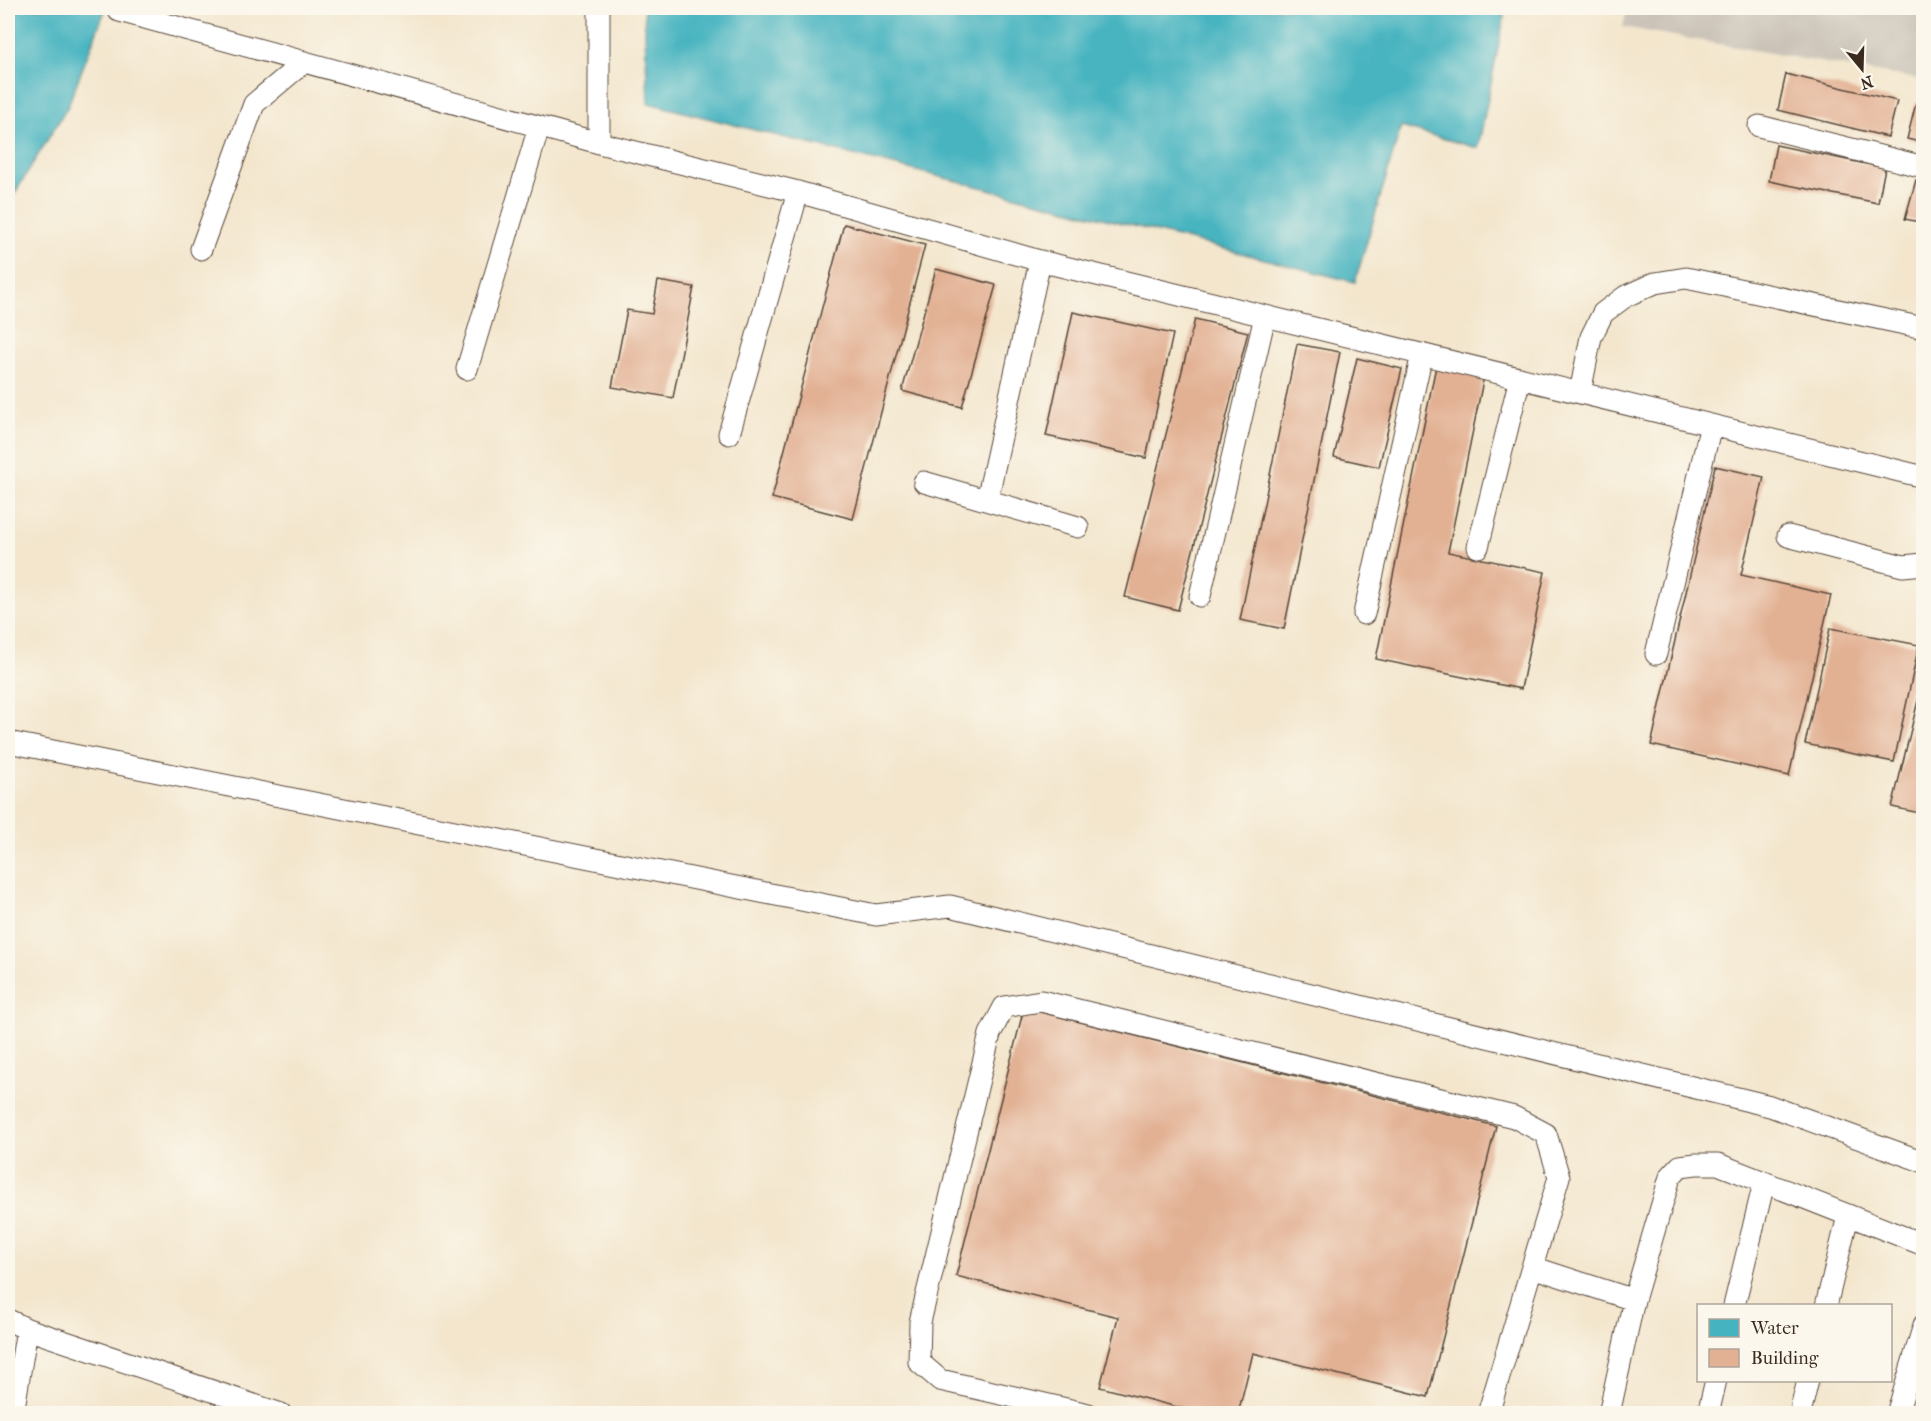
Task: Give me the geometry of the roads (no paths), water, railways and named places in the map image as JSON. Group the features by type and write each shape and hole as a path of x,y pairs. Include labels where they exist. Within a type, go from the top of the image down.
{"lane":[{"path":"599,8 599,143"},
{"path":"119,11 599,143 798,192 1040,261 1923,477"},
{"path":"201,249 254,104 304,62"},
{"path":"1759,126 1923,167"},
{"path":"466,369 539,127"},
{"path":"729,435 798,192"},
{"path":"987,500 1040,261"},
{"path":"1580,393 1591,337 1603,313 1626,296 1655,283 1686,278 1919,327"},
{"path":"1200,596 1265,316"},
{"path":"1364,614 1422,354"},
{"path":"1478,547 1520,378"},
{"path":"1656,654 1711,425"},
{"path":"924,482 1078,527"},
{"path":"1788,536 1903,567 1923,564"},
{"path":"8,742 876,915 950,906 1770,1106 1923,1162"},
{"path":"1088,1413 940,1380 919,1362 920,1322 990,1034 1004,1007 1041,1001 1514,1118 1546,1134 1559,1177 1488,1413"},
{"path":"1609,1413 1634,1300 1670,1177 1680,1166 1718,1164 1923,1245"},
{"path":"1734,1304 1764,1183"},
{"path":"1826,1304 1848,1216"},
{"path":"1532,1267 1634,1300"},
{"path":"8,1320 27,1329 281,1413"},
{"path":"1897,1413 1923,1325"},
{"path":"13,1413 27,1329"},
{"path":"1708,1413 1716,1382"},
{"path":"1800,1413 1808,1382"}],"water":[{"path":"8,8 106,8 67,108 8,204"},
{"path":"644,8 1506,8 1478,148 1401,127 1355,282 648,103"}]}
